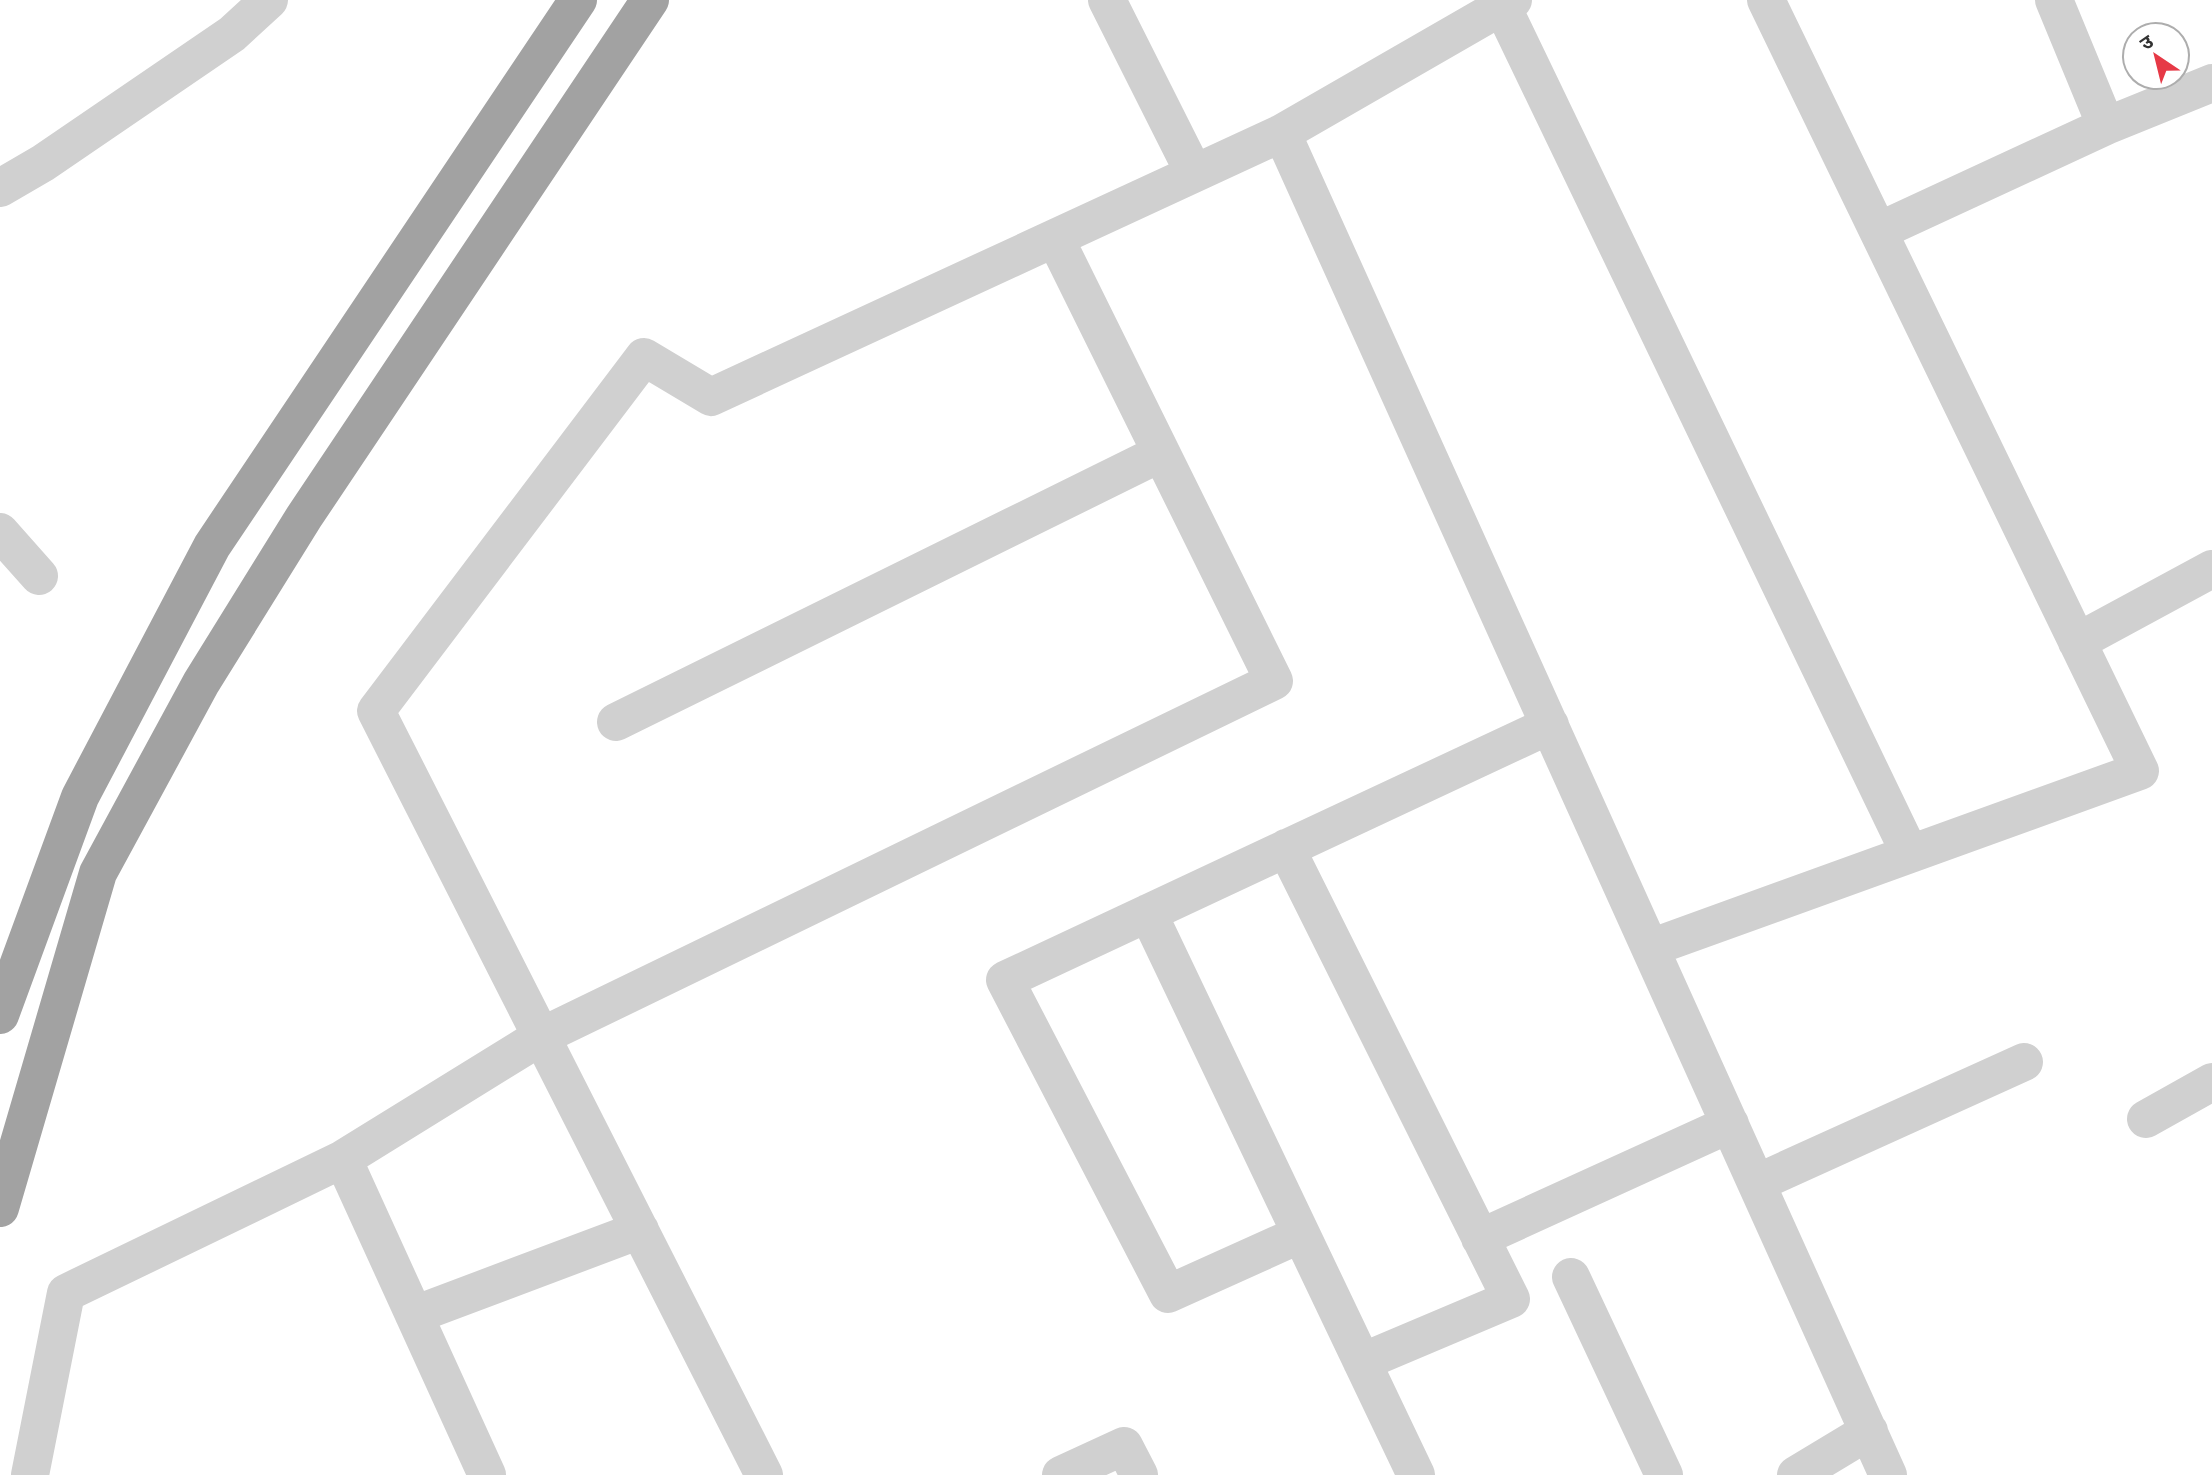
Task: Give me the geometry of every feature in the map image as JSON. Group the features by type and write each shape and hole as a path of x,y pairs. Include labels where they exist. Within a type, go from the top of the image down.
{"highway":[{"path":"0,1015 80,797 212,546 578,0"},
{"path":"0,1208 97,873 201,683 304,517 650,0"}],"street":[{"path":"0,188 43,163 232,34 269,0"},
{"path":"1107,0 1194,173"},
{"path":"1650,948 2140,771 1766,0"},
{"path":"2054,0 2106,126"},
{"path":"764,1475 376,711 645,357 711,397 1282,133 1507,3 1910,854"},
{"path":"1879,231 2106,126 2212,83"},
{"path":"1282,133 1888,1475"},
{"path":"30,1475 66,1293 342,1159 542,1036 1274,681 1055,238"},
{"path":"616,722 1161,453"},
{"path":"0,532 39,576"},
{"path":"2077,642 2212,569"},
{"path":"1301,1234 1168,1294 1004,980 1549,725"},
{"path":"1286,848 1511,1300 1362,1362"},
{"path":"1148,913 1416,1475"},
{"path":"1757,1183 2024,1062"},
{"path":"2146,1119 2212,1082"},
{"path":"1480,1238 1730,1124"},
{"path":"342,1159 487,1475"},
{"path":"414,1315 640,1230"},
{"path":"1571,1277 1664,1475"},
{"path":"1796,1475 1869,1431"},
{"path":"1061,1475 1124,1446 1139,1475"}]}
